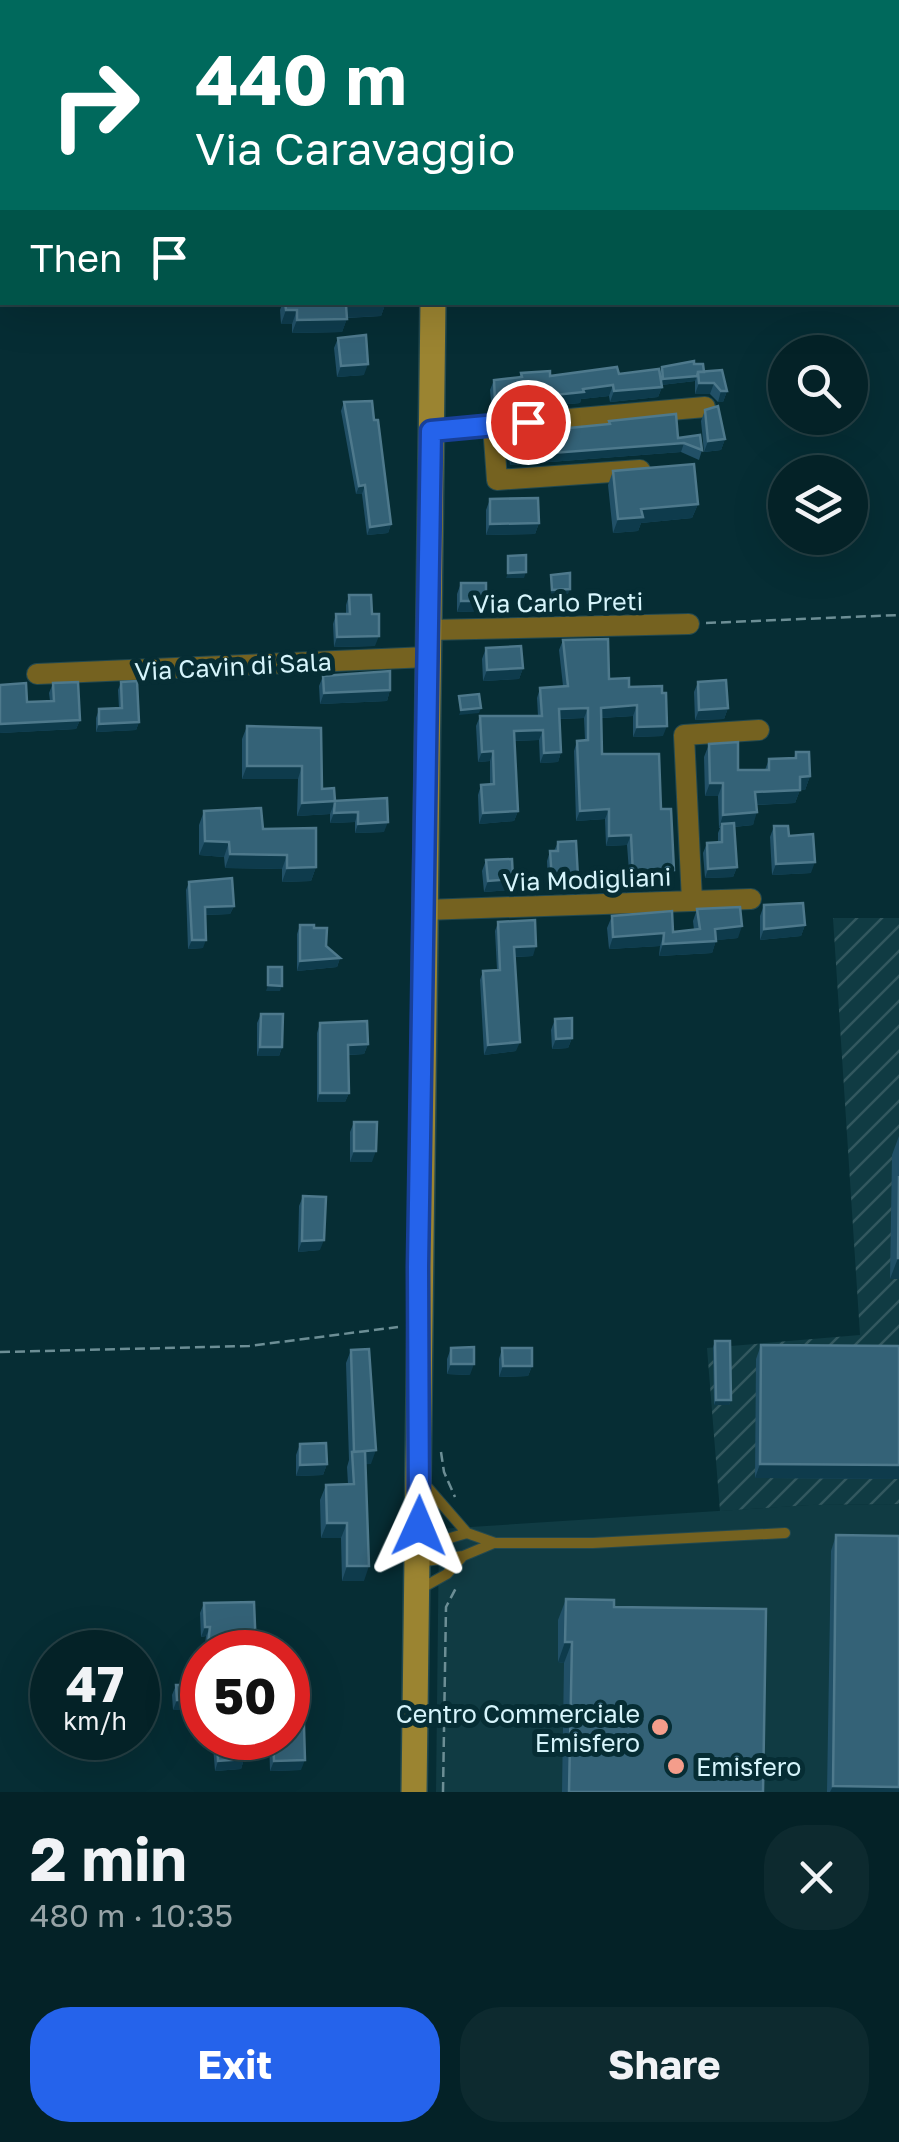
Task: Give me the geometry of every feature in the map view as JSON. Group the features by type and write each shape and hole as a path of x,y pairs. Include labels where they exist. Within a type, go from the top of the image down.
{"main road":[{"path":"414,1792 433,305"}],"street":[{"path":"431,431 705,406"},
{"path":"493,424 497,480 664,468"},
{"name":"Via Carlo Preti","path":"428,630 689,624"},
{"name":"Via Cavin di Sala","path":"37,674 428,657"},
{"path":"692,901 684,734 759,730"},
{"name":"Via Modigliani","path":"424,910 752,899"}],"lane":[{"path":"419,1477 466,1533 494,1543 593,1543 785,1533"},
{"path":"418,1555 466,1533"},
{"path":"418,1555 463,1556 494,1543"},
{"path":"416,1591 447,1574 463,1556"}],"path":[{"path":"689,624 899,614"},
{"path":"0,1352 248,1346 389,1326 419,1328"},
{"path":"440,1440 444,1472 459,1502 448,1511"},
{"path":"443,1792 446,1607 457,1586 447,1574"}],"shaded area":[{"path":"833,918 899,918 899,1504 720,1511 707,1348 860,1335"},
{"path":"899,1504 899,1792 436,1792 439,1529 809,1505"}],"building":[{"path":"285,305 346,305 347,319 297,320 297,310 286,310"},
{"path":"366,335 368,364 341,366 338,338"},
{"path":"694,361 703,364 704,372 663,379 662,367"},
{"path":"617,367 619,374 659,369 662,387 614,391 613,385 583,389 584,392 495,401 494,380 522,377 521,373 550,371 550,376"},
{"path":"722,370 727,391 721,391 714,383 699,383 698,372"},
{"path":"372,401 374,420 378,420 391,524 370,527 365,485 359,486 344,402"},
{"path":"718,406 725,439 708,441 705,410"},
{"path":"676,414 678,438 700,435 702,450 684,443 513,456 512,437"},
{"path":"694,464 698,504 641,509 643,517 618,519 613,471"},
{"path":"538,498 539,523 490,524 490,499"},
{"path":"526,555 526,572 508,573 508,556"},
{"path":"570,573 570,589 552,590 551,575"},
{"path":"461,583 486,583 486,601 461,601"},
{"path":"349,595 371,595 372,614 379,614 379,636 337,637 336,614 350,614"},
{"path":"608,639 609,679 629,678 629,687 662,686 662,693 666,693 667,726 637,727 637,705 601,708 602,754 659,754 661,809 671,809 674,870 633,874 631,835 609,836 609,809 580,811 577,741 588,740 588,708 559,709 561,752 544,753 543,730 514,731 518,811 483,813 481,785 494,784 493,751 482,752 480,716 542,716 540,688 568,686 563,640"},
{"path":"521,646 523,668 487,670 486,648"},
{"path":"390,671 390,690 324,693 323,676"},
{"path":"726,680 728,708 699,710 698,682"},
{"path":"137,681 139,722 99,724 99,709 122,708 121,682"},
{"path":"78,682 80,720 0,724 0,685 26,683 27,702 54,701 53,683"},
{"path":"479,694 481,708 461,710 459,696"},
{"path":"247,726 321,728 322,789 334,788 335,801 302,803 302,766 247,766"},
{"path":"738,742 738,770 769,770 769,759 796,758 796,752 809,752 810,776 800,777 800,790 755,792 757,812 723,815 723,783 710,783 709,744"},
{"path":"387,798 388,822 358,824 358,812 334,813 333,801"},
{"path":"261,808 263,829 316,828 316,867 287,868 287,855 230,854 229,842 205,841 204,811"},
{"path":"734,823 737,867 708,869 707,843 722,842 722,824"},
{"path":"774,826 788,826 789,836 813,834 815,862 776,864"},
{"path":"576,841 578,877 552,879 550,851 558,851 558,842"},
{"path":"512,859 513,879 488,881 486,860"},
{"path":"232,878 234,906 205,907 206,940 192,940 189,882"},
{"path":"803,903 805,925 764,929 764,905"},
{"path":"740,907 742,926 715,929 716,941 663,944 664,933 613,937 612,916 672,911 673,932 700,929 697,909"},
{"path":"535,920 536,946 514,947 520,1042 488,1045 483,971 500,970 498,922"},
{"path":"300,925 327,928 326,946 340,958 300,961"},
{"path":"268,967 282,967 282,986 268,985"},
{"path":"261,1014 283,1014 282,1047 260,1047"},
{"path":"572,1018 572,1038 556,1039 555,1019"},
{"path":"367,1021 368,1044 348,1045 349,1093 320,1093 320,1023"},
{"path":"354,1122 377,1122 376,1151 354,1151"},
{"path":"303,1196 326,1197 324,1240 302,1241"},
{"path":"715,1341 730,1341 731,1400 716,1400"},
{"path":"761,1345 899,1346 899,1465 760,1464"},
{"path":"474,1347 474,1364 451,1364 451,1348"},
{"path":"502,1348 532,1348 532,1366 503,1366"},
{"path":"369,1349 376,1450 354,1452 351,1350"},
{"path":"326,1443 327,1464 300,1465 300,1444"},
{"path":"365,1451 369,1566 347,1566 347,1523 327,1523 326,1485 354,1484 352,1452"},
{"path":"836,1535 899,1536 899,1787 833,1786"},
{"name":"Centro Commerciale Emisfero","path":"566,1599 614,1600 614,1607 766,1609 763,1792 569,1792 572,1642 565,1642"},
{"path":"254,1602 255,1630 210,1630 205,1627 204,1603"}],"place":[{"name":"Centro Commerciale Emisfero","path":"660,1727"},
{"name":"Emisfero","path":"676,1766"}],"route":[{"path":"419,1526 418,1267 431,431 528,422"}]}
